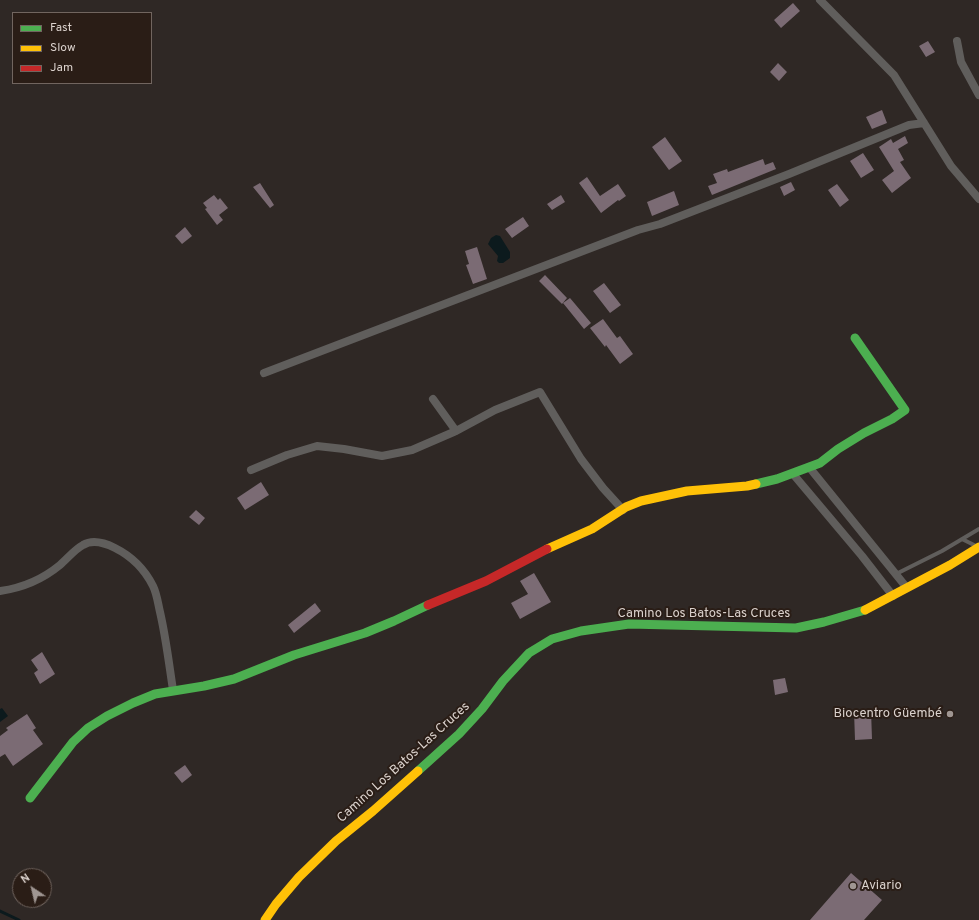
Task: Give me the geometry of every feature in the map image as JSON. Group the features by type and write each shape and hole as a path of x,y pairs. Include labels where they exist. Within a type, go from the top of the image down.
{"street":[{"path":"820,0 894,75 951,166 979,200"},
{"path":"957,41 961,62 979,95"},
{"path":"264,373 638,230 660,224 909,125 924,123"},
{"path":"30,798 73,742 88,728 107,716 133,703 155,694 204,686 234,679 294,655 365,633 435,601 486,581 543,551 592,529 640,501 687,491 747,486 793,474 820,463 838,449 864,433 892,419 905,410 855,338"},
{"path":"251,470 287,455 317,446 382,456 412,450 456,431 495,410 540,392 581,459 603,488 623,510"},
{"path":"433,399 456,431"},
{"path":"809,467 907,588"},
{"path":"793,474 857,550 893,596"},
{"path":"0,591 23,586 40,578 59,566 81,545 90,542 106,544 119,550 133,560 144,572 153,586 165,632 173,690"},
{"name":"Camino Los Batos-Las Cruces","path":"265,920 276,904 299,877 320,856 459,734 482,709 503,681 529,653 552,639 581,631 629,624 796,628 824,622 868,609 950,565 979,547"}],"lane":[{"path":"896,574 942,551 979,529"},
{"path":"962,538 979,547"}],"shaded area":[{"path":"496,235 500,236 510,252 510,258 503,263 499,263 497,261 498,256 488,244 491,238"},
{"path":"2,708 8,716 0,722 0,709"}],"building":[{"path":"793,3 800,11 781,28 774,20"},
{"path":"928,41 935,52 926,57 919,46"},
{"path":"778,63 787,72 779,81 770,72"},
{"path":"882,110 887,123 872,129 866,117"},
{"path":"905,136 908,143 898,149 904,160 900,162 911,178 892,193 882,180 894,171 879,147 891,139 893,143"},
{"path":"665,137 682,161 669,170 652,147"},
{"path":"863,153 874,170 861,178 850,161"},
{"path":"763,159 765,165 773,162 776,169 712,195 708,186 717,183 713,174 727,169 728,172"},
{"path":"587,177 600,196 618,184 626,196 601,213 579,183"},
{"path":"791,182 795,190 784,196 780,187"},
{"path":"260,183 274,205 270,208 253,187"},
{"path":"837,184 849,200 840,207 828,190"},
{"path":"674,191 679,205 652,216 647,202"},
{"path":"214,195 218,200 220,198 228,208 219,215 223,220 217,225 205,209 207,208 203,203"},
{"path":"561,195 565,202 552,210 547,204"},
{"path":"523,217 529,226 512,238 505,229"},
{"path":"185,227 192,236 182,244 175,236"},
{"path":"477,247 487,279 473,284 466,265 469,264 465,251"},
{"path":"545,275 567,298 562,304 539,281"},
{"path":"604,283 621,305 610,313 593,291"},
{"path":"570,298 591,323 584,329 563,303"},
{"path":"603,319 617,338 620,336 633,354 620,364 606,345 605,347 590,328"},
{"path":"261,482 269,495 245,510 237,498"},
{"path":"196,510 205,518 199,525 189,517"},
{"path":"534,573 551,602 520,619 511,603 528,594 520,581"},
{"path":"315,603 321,611 294,633 288,625"},
{"path":"42,652 55,674 40,684 34,673 38,670 31,660"},
{"path":"785,678 788,692 775,695 773,680"},
{"path":"871,710 872,739 855,740 854,711"},
{"path":"27,714 36,728 33,730 43,744 13,766 5,754 0,757 0,736 8,730 6,728"},
{"path":"185,765 192,775 182,783 174,773"},
{"name":"Aviario","path":"851,873 882,900 864,920 810,920"}],"waterway":[{"path":"0,911 19,920"}],"traffic: fast":[{"path":"756,484 777,479 820,463 838,449 864,433 892,419 905,410 855,338"},
{"path":"30,798 73,742 88,728 107,716 133,703 155,694 204,686 234,679 294,655 365,633 428,605"},
{"path":"418,771 459,734 482,709 503,681 529,653 552,639 581,631 629,624 796,628 824,622 865,610"}],"traffic: slow":[{"path":"547,549 592,529 626,507 641,501 687,491 756,484"},
{"path":"865,610 950,565 979,547"},
{"path":"265,920 276,904 299,877 336,841 373,811 418,771"}],"traffic: jam":[{"path":"428,605 486,581 547,549"}],"place":[{"name":"Biocentro Güembé","path":"950,714"},
{"name":"Aviario","path":"853,886"}]}
